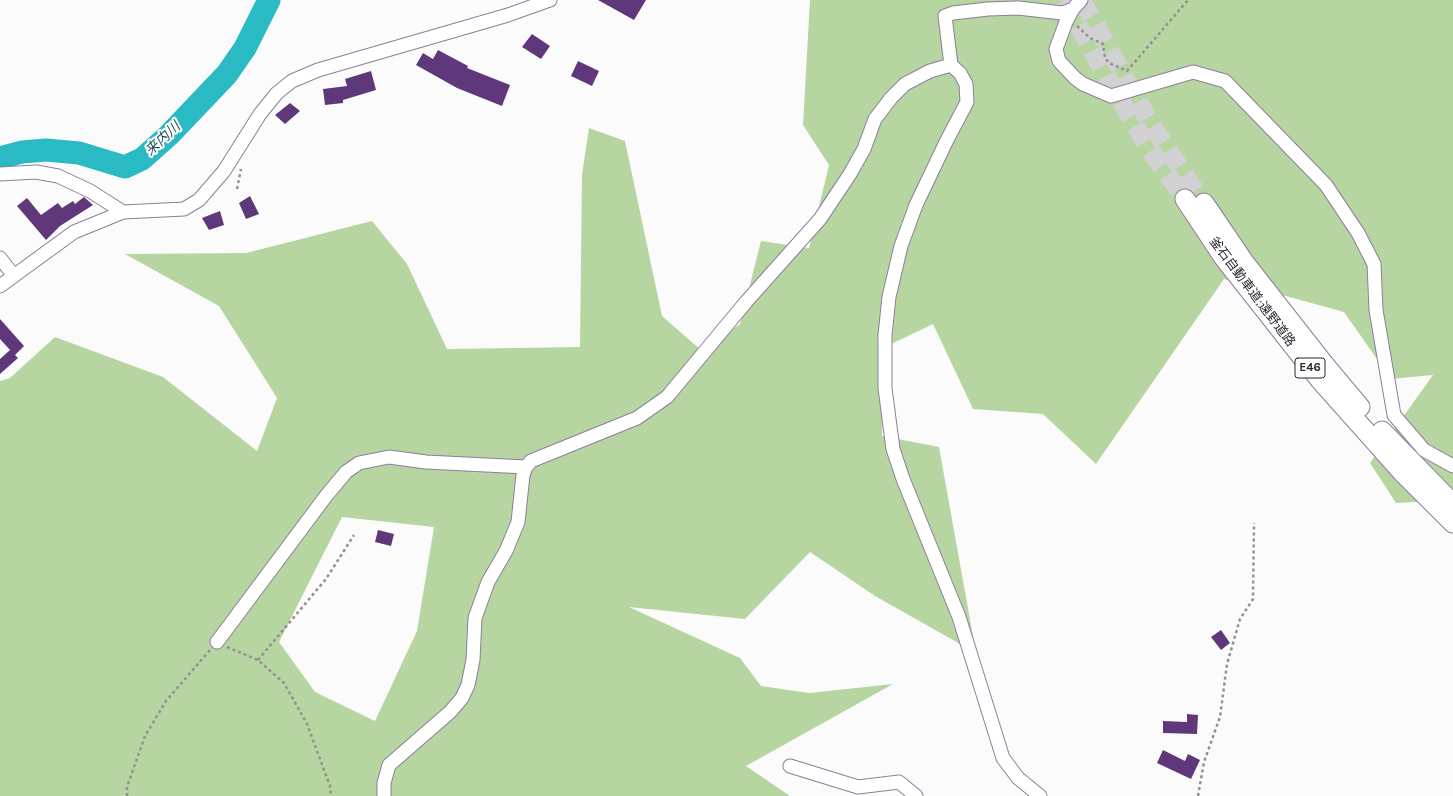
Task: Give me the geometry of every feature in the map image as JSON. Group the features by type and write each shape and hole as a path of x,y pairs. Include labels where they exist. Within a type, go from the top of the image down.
{"highway":[{"name":"釜石自動車道;遠野道路","path":"1453,504 1375,424 1324,364 1191,195 1229,264 1320,380 1402,472 1453,523"}],"street":[{"path":"0,286 74,232 123,212 184,209 199,200 224,171 276,93 292,81 318,70 508,14 550,0"},
{"path":"1040,796 1018,778 1003,758 959,617 903,479 893,449 885,388 885,335 889,297 901,246 916,205 967,102 966,84 960,72 951,65 945,16 953,13 988,9 1018,8 1062,13 1077,5"},
{"path":"1077,5 1057,42 1056,49 1059,61 1066,71 1083,84 1111,96 1193,72 1225,81 1326,185 1358,233 1374,264 1376,310 1394,415 1424,450 1453,466"},
{"path":"384,796 384,783 389,765 450,712 462,698 468,685 473,660 475,618 488,582 506,551 518,522 523,475 526,467 531,462 632,420 667,397 746,302 820,219 850,174 864,149 875,119 891,98 905,84 930,71 951,65"},
{"path":"0,174 36,172 58,176 90,191 123,212"},
{"path":"0,258 14,276"},
{"path":"217,642 326,496 346,472 359,463 389,456 426,462 526,467"},
{"path":"790,766 858,787 899,782 916,796"}],"path":[{"path":"1077,5 1078,26 1084,34 1103,44 1105,58 1109,63 1127,70 1188,0"},
{"path":"1198,796 1204,762 1220,717 1227,664 1240,619 1253,599 1254,523"},
{"path":"258,660 326,579 354,535"},
{"path":"127,796 126,787 145,736 166,701 217,642 258,660 284,684 307,724 330,786 331,796"}],"green space":[{"path":"810,0 1453,0 1453,500 1396,503 1370,463 1433,375 1391,379 1344,312 1224,279 1096,464 1043,414 973,409 933,324 885,347 882,436 939,447 976,653 875,596 810,552 745,619 629,607 740,658 761,686 809,693 893,684 746,766 790,796 0,796 0,381 10,378 55,337 163,377 257,451 277,398 219,306 125,254 246,253 372,221 407,264 447,349 580,347 582,175 589,128 625,141 662,316 701,350 740,324 761,241 809,248 829,165 803,125","holes":["342,517 434,527 417,631 375,721 315,692 279,642"]}],"building":[{"path":"598,0 646,0 634,20"},
{"path":"532,34 550,46 541,59 522,47"},
{"path":"438,50 468,66 467,68 510,85 502,106 457,88 416,65 423,53 433,59"},
{"path":"578,61 599,71 592,86 571,76"},
{"path":"371,71 376,90 343,100 343,103 325,105 323,89 347,86 345,79"},
{"path":"290,103 300,111 285,124 275,115"},
{"path":"250,196 259,214 246,219 239,203"},
{"path":"84,197 93,205 60,226 46,240 17,206 27,198 41,215 58,203 62,208 73,201 75,204"},
{"path":"220,211 224,225 209,230 202,218"},
{"path":"0,319 24,346 15,355 18,358 0,374 0,359 10,350 0,339"},
{"path":"378,530 394,534 391,546 375,542"},
{"path":"1221,630 1230,643 1221,650 1211,637"},
{"path":"1187,714 1198,715 1197,734 1163,733 1163,721 1187,722"},
{"path":"1163,750 1185,761 1188,754 1200,760 1191,779 1157,763"}],"waterway":[{"name":"来内川","path":"0,158 22,152 46,150 79,153 125,167 142,159 169,135 227,74 245,48 269,0"}],"tunnel":[{"path":"1064,0 1148,147 1185,199"},
{"path":"1082,0 1149,121 1196,192"}]}
